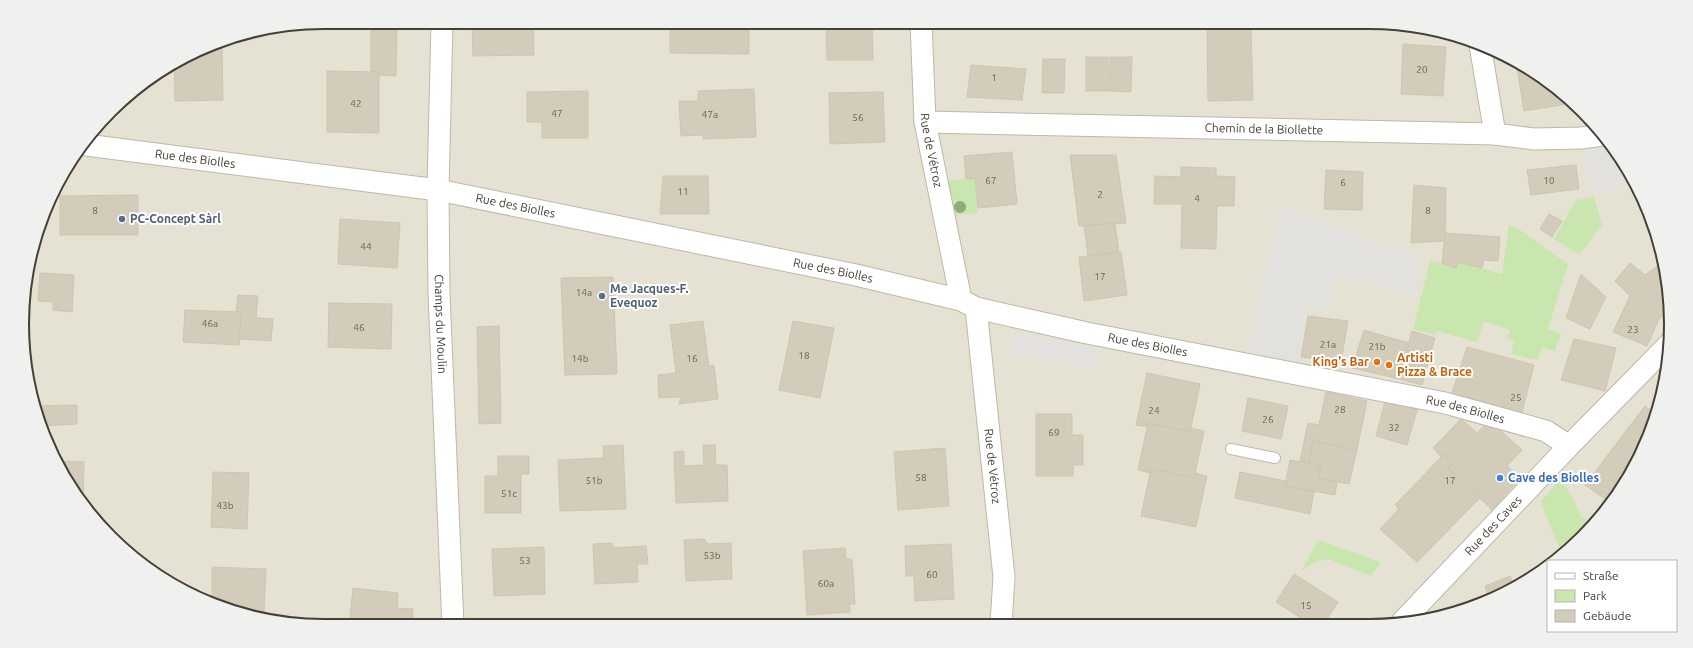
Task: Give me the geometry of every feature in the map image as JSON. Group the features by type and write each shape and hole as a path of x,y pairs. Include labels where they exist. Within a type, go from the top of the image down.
{"street":[{"name":"Champs du Moulin","path":"442,29 438,190 439,294 453,619"},
{"name":"Rue de Vétroz","path":"921,29 925,122 968,304 1003,570 1001,619"},
{"path":"1481,51 1495,134"},
{"name":"Chemin de la Biollette","path":"925,122 1495,134 1534,140 1597,136"},
{"name":"Rue des Biolles","path":"89,145 438,190 856,275 1087,333 1445,403 1546,431 1569,446"},
{"name":"Rue des Caves","path":"1408,616 1569,446 1662,351"}],"lane":[{"path":"1231,449 1275,458"}],"shaded area":[{"path":"324,29 1369,29 1408,32 1445,39 1482,51 1499,59 1533,79 1564,102 1591,129 1603,144 1634,194 1642,211 1654,248 1663,305 1663,343 1654,400 1642,437 1624,472 1603,504 1591,519 1564,546 1533,569 1482,597 1445,609 1408,616 1369,619 324,619 285,616 248,609 211,597 160,569 129,546 115,533 90,504 59,454 51,437 39,400 30,343 30,305 39,248 51,211 79,160 102,129 115,115 144,90 194,59 211,51 248,39 285,32"},
{"path":"1603,144 1627,182 1590,196 1582,146"},
{"path":"1280,206 1421,257 1411,294 1338,276 1330,310 1309,306 1298,364 1248,353"},
{"path":"1013,332 1102,350 1097,371 1009,353"}],"green space":[{"path":"975,178 978,213 952,216 946,183 951,180"},
{"path":"1594,197 1602,225 1579,255 1554,239 1576,200"},
{"path":"1509,225 1516,227 1568,264 1548,329 1561,333 1555,351 1542,347 1538,360 1511,354 1514,341 1507,339 1510,330 1484,321 1477,342 1437,331 1435,335 1413,329 1430,261 1442,263 1455,268 1457,262 1502,274"},
{"path":"1560,480 1572,496 1581,517 1589,521 1560,549 1541,501"},
{"path":"1318,540 1381,562 1371,576 1331,560 1323,560 1315,563 1301,572"}],"building":[{"path":"371,29 397,29 396,76 379,75 379,72 371,71"},
{"path":"472,29 533,29 534,55 473,56"},
{"path":"670,29 749,29 749,54 670,53"},
{"path":"826,29 872,29 873,60 827,60"},
{"path":"1207,29 1251,29 1253,100 1208,101"},
{"path":"1403,44 1446,47 1443,96 1401,94"},
{"path":"222,47 223,100 175,101 174,70 194,59"},
{"path":"1086,57 1108,57 1108,91 1086,91"},
{"path":"1110,57 1132,57 1131,92 1109,91"},
{"path":"1043,59 1065,59 1064,93 1042,93"},
{"path":"971,65 1026,69 1022,100 967,97"},
{"path":"1517,70 1549,90 1566,104 1524,111"},
{"path":"327,71 379,72 379,133 327,132"},
{"path":"754,89 756,137 703,139 703,135 681,136 679,101 698,101 698,91"},
{"path":"588,91 588,138 542,138 542,122 527,122 527,92"},
{"path":"883,92 885,142 830,144 829,93"},
{"path":"1012,152 1017,204 978,208 975,178 966,179 964,156"},
{"path":"1070,155 1116,155 1126,223 1079,226"},
{"path":"1576,165 1579,189 1531,195 1527,170"},
{"path":"1181,167 1216,168 1216,176 1235,177 1234,206 1217,206 1216,249 1181,248 1182,204 1154,204 1155,176 1181,177"},
{"path":"1326,170 1363,172 1362,210 1324,209"},
{"path":"663,176 708,176 709,214 660,214"},
{"path":"1414,185 1446,188 1445,241 1411,243"},
{"path":"138,195 138,235 60,235 60,196"},
{"path":"1549,214 1562,221 1552,237 1540,229"},
{"path":"340,219 400,223 397,268 338,264"},
{"path":"1115,223 1119,252 1088,256 1084,226"},
{"path":"1445,233 1500,237 1498,261 1484,260 1482,268 1457,262 1456,268 1442,263"},
{"path":"1121,252 1127,295 1084,301 1079,257"},
{"path":"1630,263 1645,275 1658,266 1664,315 1659,319 1647,346 1613,332 1630,296 1615,281"},
{"path":"40,273 74,275 72,312 53,310 53,302 38,301"},
{"path":"1581,274 1606,297 1590,329 1566,318"},
{"path":"613,277 617,374 565,375 561,278"},
{"path":"238,295 258,296 256,318 273,319 271,341 239,339 241,312 236,312"},
{"path":"329,303 392,304 391,349 328,347"},
{"path":"185,310 241,312 239,345 183,342"},
{"path":"1308,316 1348,321 1341,362 1301,357"},
{"path":"703,321 709,366 714,365 718,399 679,404 681,398 678,397 659,398 658,375 676,373 670,325"},
{"path":"793,321 834,328 820,398 779,390"},
{"path":"499,326 501,423 479,424 477,327"},
{"path":"1364,330 1409,343 1399,379 1352,368"},
{"path":"1412,331 1435,338 1422,385 1399,379"},
{"path":"1574,339 1616,348 1605,391 1561,380"},
{"path":"1467,347 1534,365 1522,412 1451,396"},
{"path":"1147,373 1200,384 1190,432 1148,423 1148,427 1136,425"},
{"path":"1326,392 1367,401 1357,450 1313,441 1309,463 1300,461 1308,423 1319,425"},
{"path":"1248,398 1288,406 1281,439 1242,431"},
{"path":"1386,398 1418,407 1407,445 1376,436"},
{"path":"77,405 77,424 47,426 41,406"},
{"path":"1645,406 1651,411 1642,437 1634,454 1606,500 1585,485"},
{"path":"1036,414 1072,414 1072,435 1083,435 1083,465 1073,465 1073,476 1036,476"},
{"path":"1461,419 1477,433 1489,420 1522,450 1507,466 1520,478 1492,510 1448,468 1453,462 1444,454 1441,457 1433,448"},
{"path":"1148,423 1190,432 1191,428 1204,431 1194,478 1151,469 1150,473 1138,470"},
{"path":"1313,441 1357,450 1349,484 1318,478 1321,465 1309,463"},
{"path":"623,445 626,509 560,511 558,460 604,458 603,446"},
{"path":"703,445 715,445 716,465 727,465 728,501 676,503 674,452 684,451 684,466 704,465"},
{"path":"945,448 949,506 898,510 894,452"},
{"path":"1444,454 1453,462 1448,468 1480,498 1417,562 1380,529 1399,509 1395,505"},
{"path":"498,456 529,456 529,474 521,474 521,513 485,513 485,476 498,476"},
{"path":"1290,460 1321,465 1318,478 1337,482 1335,495 1285,486"},
{"path":"63,461 84,462 83,494"},
{"path":"1151,469 1194,478 1195,473 1207,476 1196,527 1141,516"},
{"path":"213,472 249,473 247,529 211,527"},
{"path":"1240,472 1286,481 1285,486 1314,492 1310,514 1235,498"},
{"path":"704,539 708,544 731,543 732,579 686,581 684,540"},
{"path":"612,543 614,548 646,546 648,564 637,564 638,582 595,584 593,544"},
{"path":"951,544 954,599 915,601 914,576 906,576 905,546"},
{"path":"544,547 545,594 494,596 492,549"},
{"path":"845,548 846,559 852,559 855,604 850,604 850,612 807,615 803,551"},
{"path":"212,567 266,569 264,613 212,597"},
{"path":"1294,574 1338,602 1327,619 1302,619 1276,602"},
{"path":"1510,576 1512,581 1488,594 1485,586"},
{"path":"353,588 398,593 397,608 413,609 412,619 350,619"}],"place":[{"name":"PC-Concept Sàrl","path":"122,219"},
{"name":"Me Jacques-F. Evequoz","path":"602,296"},
{"name":"King's Bar","path":"1377,362"},
{"name":"Artisti Pizza & Brace","path":"1389,365"},
{"name":"Cave des Biolles","path":"1500,478"}]}
